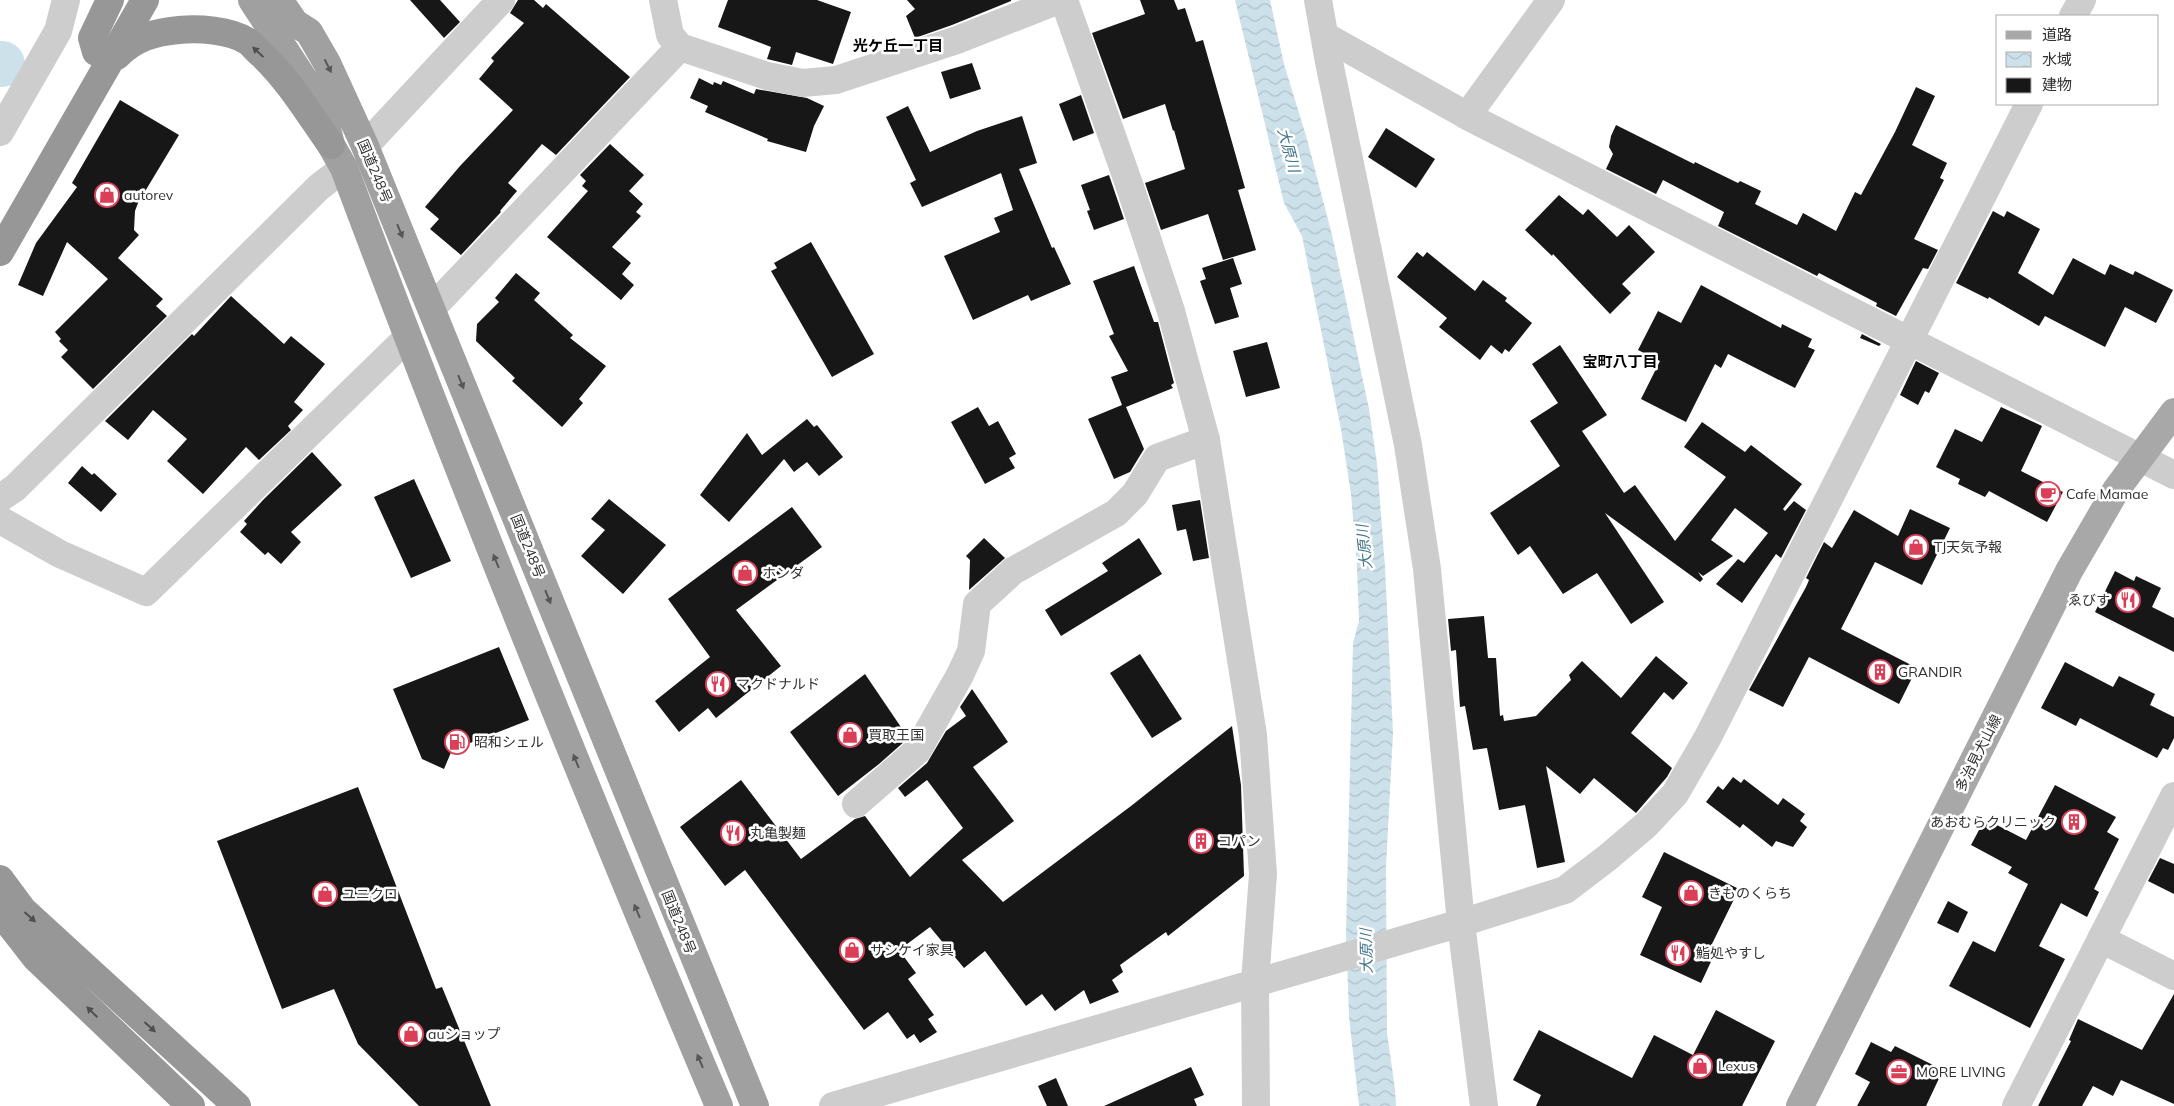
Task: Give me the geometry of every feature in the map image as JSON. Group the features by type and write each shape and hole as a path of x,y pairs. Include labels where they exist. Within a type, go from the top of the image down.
{"highway":[{"path":"101,59 92,38 110,0"},
{"path":"0,252 101,59 126,0"},
{"path":"0,223 101,59 145,0"},
{"name":"国道248号","path":"252,0 322,107 337,157 618,867 719,1106"},
{"name":"国道248号","path":"279,0 295,23 309,32 328,63 365,146 755,1106"},
{"path":"295,0 305,14 309,32"},
{"path":"101,59 146,36 166,31 192,29 220,32 246,40 279,71 337,157"},
{"path":"0,879 23,910 237,1106"},
{"path":"0,912 36,958 191,1106"}],"main road":[{"name":"多治見犬山線","path":"1800,1106 2070,571 2116,490 2174,412"}],"street":[{"path":"0,132 58,31 66,0"},
{"path":"365,146 501,0"},
{"path":"663,0 670,36 680,47 767,76 803,82 836,80 957,40 1059,0"},
{"path":"1064,0 1130,187 1171,311 1206,440 1253,735 1263,874 1263,980 1256,1106"},
{"path":"1318,0 1328,62 1408,445 1427,569 1461,922 1484,1106"},
{"path":"1468,116 1551,0"},
{"path":"2074,15 2082,0"},
{"path":"1325,36 1468,116 2174,475"},
{"path":"432,308 680,47"},
{"path":"833,1106 1433,931 1565,890 1607,858 1646,825 1676,794 1708,737 2028,105"},
{"path":"0,498 15,488 319,187 337,157"},
{"path":"0,520 60,554 146,592 408,338"},
{"path":"856,804 916,751 960,675 971,651 977,604 1013,571 1116,513 1135,494 1157,458 1206,440"},
{"path":"2016,1106 2174,796"},
{"path":"2101,939 2174,976"}],"water":[{"name":"大原川","path":"1235,0 1270,0 1284,64 1307,139 1333,239 1369,409 1377,463 1385,567 1393,733 1386,867 1387,1033 1396,1106 1359,1106 1349,1017 1346,932 1353,643 1359,621 1351,494 1341,429 1302,236 1284,203"}],"building":[{"path":"410,0 440,0 460,22 444,38"},
{"path":"518,0 534,0 543,8 546,4 630,77 556,155 542,144 508,183 517,191 501,212 461,255 430,229 439,219 425,207 460,166 513,110 479,79 494,61 491,58 524,23 510,13"},
{"path":"728,0 817,0 851,12 833,64 796,52 792,65 767,59 771,47 718,27"},
{"path":"907,0 1011,1 915,38 906,16 915,9"},
{"path":"1140,0 1174,0 1178,10 1185,8 1196,42 1203,40 1245,188 1238,190 1256,250 1223,260 1208,214 1161,230 1145,183 1185,169 1165,104 1123,119 1092,33 1145,14"},
{"path":"972,63 981,89 950,99 941,72"},
{"path":"699,78 713,85 714,82 721,85 723,81 754,94 756,89 807,98 824,106 814,126 806,152 767,141 768,139 705,112 708,106 690,98"},
{"path":"1916,87 1935,96 1912,145 1947,163 1940,178 1944,180 1914,239 1938,250 1928,269 1923,268 1896,316 1876,306 1877,303 1819,273 1817,276 1718,226 1724,212 1663,180 1656,194 1606,169 1613,154 1609,147 1616,125 1694,164 1695,162 1738,183 1740,181 1761,191 1755,204 1797,225 1803,213 1836,231 1855,192 1861,195 1895,132"},
{"path":"1081,95 1094,133 1073,141 1059,104"},
{"path":"120,100 179,135 138,203 135,211 134,230 139,235 118,258 163,299 156,306 167,316 93,389 61,357 68,350 59,341 61,339 55,332 108,279 67,242 43,296 18,285 36,243 77,187 72,183"},
{"path":"908,106 930,152 977,131 1022,116 1037,163 1019,169 1052,248 1054,247 1071,284 1031,301 1028,295 973,320 944,256 1000,232 994,218 1013,210 1001,173 922,207 910,183 916,180 886,117"},
{"path":"1386,128 1435,159 1416,188 1368,157"},
{"path":"610,144 644,175 629,191 643,204 636,212 641,216 612,247 631,263 622,274 634,285 621,300 547,237 588,191 582,186 586,181 580,175"},
{"path":"1109,175 1124,219 1094,230 1087,211 1090,210 1081,185"},
{"path":"1559,195 1583,215 1588,209 1617,237 1629,225 1655,252 1622,284 1631,293 1610,314 1553,254 1552,256 1525,230"},
{"path":"1993,211 2004,217 2007,211 2040,229 2018,273 2053,295 2073,258 2105,275 2110,264 2133,275 2135,271 2173,290 2156,323 2125,307 2105,347 2045,316 2039,326 1989,297 1988,299 1956,283"},
{"path":"811,242 874,354 832,377 771,271 777,268 774,263"},
{"path":"1417,252 1423,257 1427,252 1475,291 1483,280 1507,298 1505,301 1532,323 1509,352 1505,349 1502,354 1491,345 1480,360 1439,327 1447,318 1397,277"},
{"path":"1233,258 1242,284 1230,288 1239,317 1215,324 1200,281 1206,279 1202,268"},
{"path":"1134,266 1154,322 1158,322 1174,383 1171,385 1173,388 1126,407 1144,449 1130,472 1114,479 1088,419 1122,405 1111,377 1128,371 1109,336 1114,334 1093,281"},
{"path":"516,273 540,293 534,300 573,335 570,338 606,366 579,399 583,403 562,427 512,381 515,378 476,341 477,324 499,302 495,298"},
{"path":"1701,285 1781,328 1782,324 1812,339 1808,347 1815,350 1795,388 1728,354 1721,368 1715,364 1686,422 1641,399 1660,361 1638,350 1658,311 1681,323"},
{"path":"231,296 284,344 291,336 325,364 294,402 303,410 288,426 291,430 259,460 246,447 203,494 167,461 187,439 153,410 128,440 105,421 192,334 194,336"},
{"path":"1862,334 1881,344 1879,346 1860,338"},
{"path":"1267,342 1280,388 1246,397 1233,351"},
{"path":"1560,345 1607,415 1582,431 1624,493 1635,485 1675,541 1726,477 1684,447 1702,422 1745,452 1751,445 1802,484 1783,509 1785,511 1794,501 1806,510 1781,558 1776,554 1742,603 1716,584 1738,559 1744,563 1768,533 1735,508 1711,540 1733,556 1703,576 1698,572 1703,579 1700,582 1605,513 1664,602 1631,624 1597,573 1563,594 1530,546 1518,555 1490,513 1560,466 1530,421 1558,403 1532,364"},
{"path":"1916,361 1939,373 1929,393 1925,391 1918,405 1900,395"},
{"path":"978,407 989,426 998,421 1016,454 1009,458 1015,468 985,484 951,422"},
{"path":"2001,407 2042,426 2021,471 2063,492 2047,522 1989,491 1985,497 1958,484 1960,479 1936,467 1955,429 1982,442"},
{"path":"807,419 814,427 817,425 843,457 819,476 807,462 794,472 784,459 729,522 700,495 747,433 762,455"},
{"path":"312,452 342,485 291,532 301,542 281,564 268,552 265,555 240,532 247,524 244,521"},
{"path":"82,466 92,475 94,473 117,494 101,512 68,483"},
{"path":"414,479 451,561 411,578 374,497"},
{"path":"609,499 666,545 623,594 581,556 605,530 591,519"},
{"path":"1200,500 1209,558 1193,561 1186,529 1177,531 1172,505"},
{"path":"792,507 822,547 736,610 781,666 716,718 708,708 679,732 655,701 710,657 668,599"},
{"path":"1910,509 1950,528 1922,585 1875,562 1841,629 1917,668 1899,704 1809,657 1783,707 1749,690 1806,587 1809,580 1806,578 1824,542 1832,548 1854,510 1898,536"},
{"path":"984,538 1005,558 969,590 970,560 966,556"},
{"path":"1139,538 1162,574 1061,636 1045,610 1108,571 1102,563"},
{"name":"ゑびす","path":"2115,571 2134,581 2136,576 2161,588 2152,607 2174,618 2174,652 2095,612"},
{"path":"1484,616 1488,658 1496,658 1500,716 1503,715 1504,721 1536,716 1571,680 1569,675 1582,661 1621,698 1656,656 1688,683 1673,700 1664,692 1631,733 1672,768 1667,777 1636,813 1594,778 1580,794 1546,766 1565,862 1537,868 1525,805 1499,810 1487,748 1473,750 1465,706 1460,707 1456,650 1451,651 1448,619"},
{"path":"499,647 529,720 452,750 444,769 422,759 393,689"},
{"path":"1140,654 1182,719 1152,738 1110,673"},
{"path":"2065,662 2113,687 2119,676 2155,694 2150,705 2174,717 2174,738 2168,750 2163,748 2157,758 2080,718 2076,726 2041,708"},
{"name":"買取王国","path":"865,674 907,736 905,741 879,764 838,796 790,732"},
{"path":"972,689 1008,742 973,767 1014,821 962,860 1003,902 1131,806 1232,726 1241,785 1244,876 1168,936 1166,932 1120,965 1123,972 1112,980 1119,992 1090,1004 1084,990 1055,1011 1042,994 1026,1006 985,951 964,968 930,927 899,950 916,973 908,979 934,1015 928,1019 937,1032 920,1043 914,1034 907,1039 888,1012 864,1030 745,870 725,886 680,827 741,780 801,859 855,819 865,816 910,877 963,828 927,780 905,797 898,788 927,763 946,731 966,716 960,707"},
{"path":"1733,777 1741,783 1744,779 1778,805 1783,798 1805,814 1800,821 1807,827 1793,847 1776,841 1772,847 1743,824 1740,828 1706,802 1718,786 1723,790"},
{"path":"2055,785 2116,817 2107,832 2119,839 2094,889 2099,892 2087,917 2061,903 2039,946 2065,959 2030,1028 1949,986 1973,941 1995,952 2028,884 2008,873 2012,867 1971,845 1983,825 1993,823 2026,840"},
{"path":"358,787 436,989 442,987 491,1106 419,1106 358,1044 334,989 282,1009 217,841"},
{"path":"1664,852 1739,889 1710,948 1716,951 1701,983 1640,955 1662,907 1642,897"},
{"path":"2160,858 2174,864 2174,894 2148,881"},
{"path":"1948,901 1968,912 1958,933 1937,923"},
{"path":"2174,994 2174,1104 2121,1080 2113,1096 2093,1086 2082,1106 2038,1106 2071,1041 2069,1040 2078,1019 2142,1050"},
{"name":"Lexus","path":"1716,1010 1775,1041 1742,1106 1536,1106 1541,1095 1513,1080 1539,1030 1632,1078 1654,1035 1693,1055"},
{"name":"MORE LIVING","path":"1871,1042 1891,1052 1895,1046 1943,1070 1926,1106 1857,1106 1870,1082 1855,1074"},
{"path":"1191,1067 1204,1095 1194,1099 1197,1106 1104,1106"},
{"path":"1056,1078 1068,1106 1047,1106 1038,1086"}],"place":[{"name":"autorev","path":"107,195"},
{"name":"Cafe Mamae","path":"2048,494"},
{"name":"TJ天気予報","path":"1916,547"},
{"name":"ホンダ","path":"745,573"},
{"name":"ゑびす","path":"2128,600"},
{"name":"GRANDIR","path":"1880,672"},
{"name":"マクドナルド","path":"718,684"},
{"name":"買取王国","path":"850,735"},
{"name":"昭和シェル","path":"457,742"},
{"name":"あおむらクリニック","path":"2074,822"},
{"name":"丸亀製麺","path":"733,833"},
{"name":"コパン","path":"1201,841"},
{"name":"きものくらち","path":"1691,893"},
{"name":"ユニクロ","path":"325,894"},
{"name":"サシケイ家具","path":"852,950"},
{"name":"鮨処やすし","path":"1678,953"},
{"name":"auショップ","path":"411,1034"},
{"name":"Lexus","path":"1700,1066"},
{"name":"MORE LIVING","path":"1899,1072"}],"district":[{"name":"光ケ丘一丁目","path":"898,45"},
{"name":"宝町八丁目","path":"1620,361"}]}
